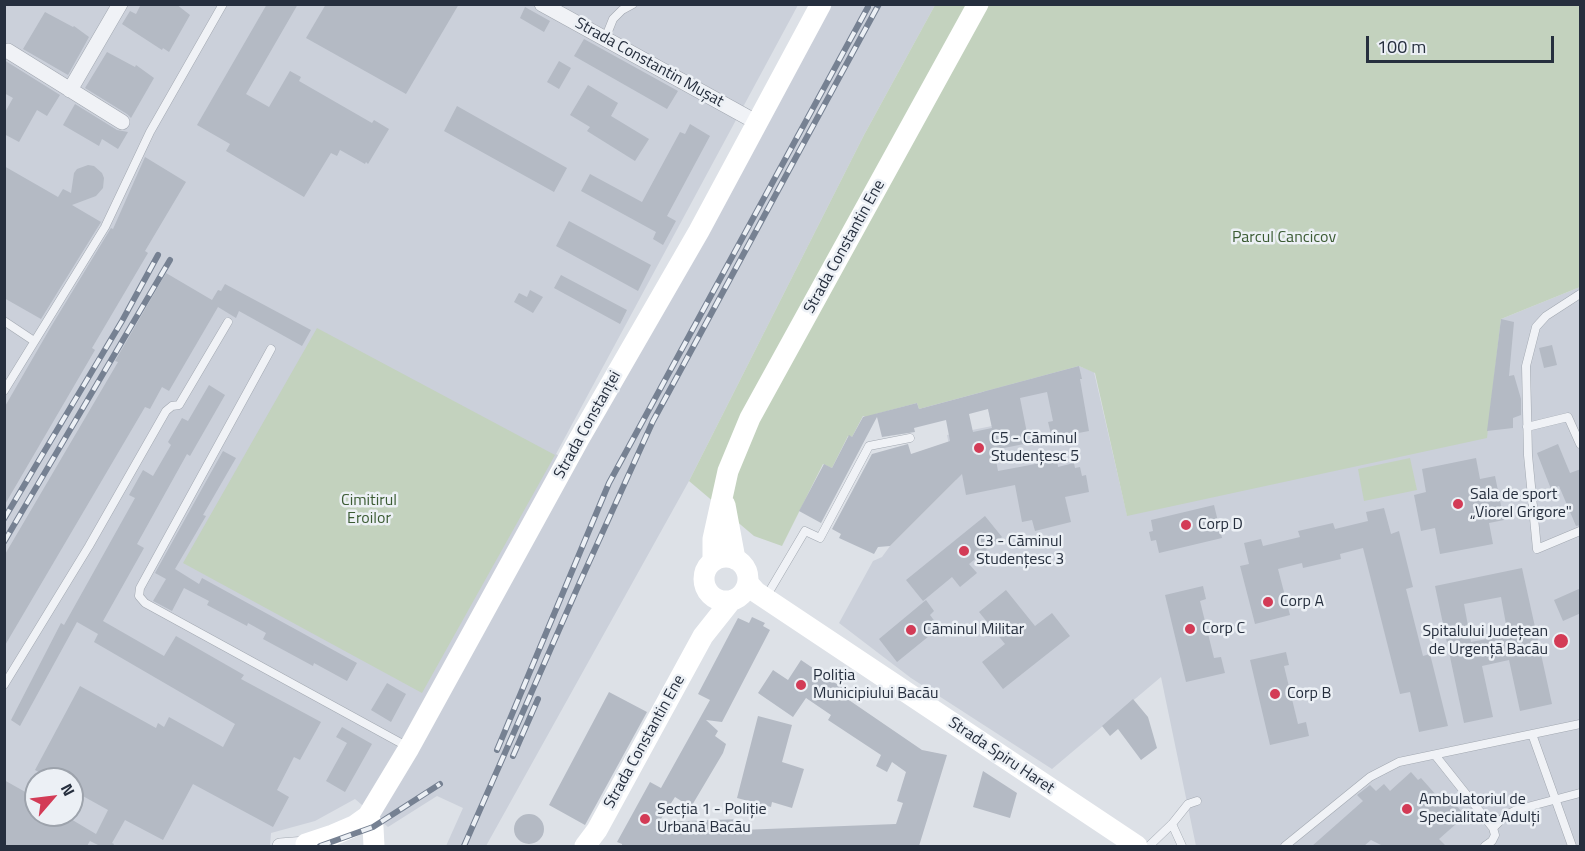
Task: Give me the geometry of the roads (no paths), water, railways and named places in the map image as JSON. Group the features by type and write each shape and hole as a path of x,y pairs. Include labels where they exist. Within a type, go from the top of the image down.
{"street":[{"path":"70,90 120,4"},
{"name":"Strada Constantin Mușat","path":"542,4 756,122"},
{"name":"Strada Constanței","path":"368,816 410,748 579,439 699,231 821,4"},
{"name":"Strada Constantin Ene","path":"713,561 713,539 728,471 750,418 978,4"},
{"path":"8,51 122,123"},
{"name":"Strada Constantin Ene","path":"724,495 735,559"},
{"path":"720,557 735,559 746,569 748,583 745,592 730,602 721,602 712,598 703,582 704,572 713,561 720,557"},
{"name":"Strada Spiru Haret","path":"748,583 756,592 1137,846"},
{"name":"Strada Constantin Ene","path":"703,636 706,591"},
{"name":"Strada Constantin Ene","path":"585,846 597,830 703,636 730,602"},
{"path":"280,846 306,845 333,836 368,816 373,827 374,846"}],"lane":[{"path":"4,391 105,227 150,132 223,4"},
{"path":"605,39 621,7 633,4"},
{"path":"1581,294 1546,316 1536,327 1526,366 1528,456 1537,549 1581,531"},
{"path":"4,321 34,341"},
{"path":"4,685 89,546 166,411 172,406 179,405 228,322"},
{"path":"272,349 140,588 139,596 145,603 410,748"},
{"path":"1527,427 1568,417 1581,444"},
{"path":"765,598 805,531 820,538 869,446 910,438"},
{"path":"1285,846 1370,777 1399,762 1581,724"},
{"path":"1532,734 1572,846"},
{"path":"1436,755 1493,828 1495,835 1492,841 1485,846"},
{"path":"1493,828 1505,816 1516,810 1581,793"},
{"path":"1149,846 1172,824 1188,804 1197,801"},
{"path":"1172,824 1182,846"}],"railway":[{"path":"464,846 653,421 879,4"},
{"path":"497,750 609,483 868,7"},
{"path":"4,519 122,321 158,255"},
{"path":"4,542 170,260"},
{"path":"513,756 538,699"},
{"path":"320,846 373,827 440,784"}],"place":[{"name":"C5 - Căminul Studențesc 5","path":"979,448"},
{"name":"Sala de sport „Viorel Grigore\"","path":"1458,504"},
{"name":"Corp D","path":"1186,525"},
{"name":"C3 - Căminul Studențesc 3","path":"964,551"},
{"name":"Corp A","path":"1268,602"},
{"name":"Corp C","path":"1190,629"},
{"name":"Căminul Militar","path":"911,630"},
{"name":"Spitalului Județean de Urgență Bacău","path":"1561,641"},
{"name":"Poliția Municipiului Bacău","path":"801,685"},
{"name":"Corp B","path":"1275,694"},
{"name":"Ambulatoriul de Specialitate Adulți","path":"1407,809"},
{"name":"Secția 1 - Poliție Urbană Bacău","path":"645,819"}],"park label":[{"name":"Parcul Cancicov","path":"1284,238"},
{"name":"Cimitirul Eroilor","path":"369,510"}]}
